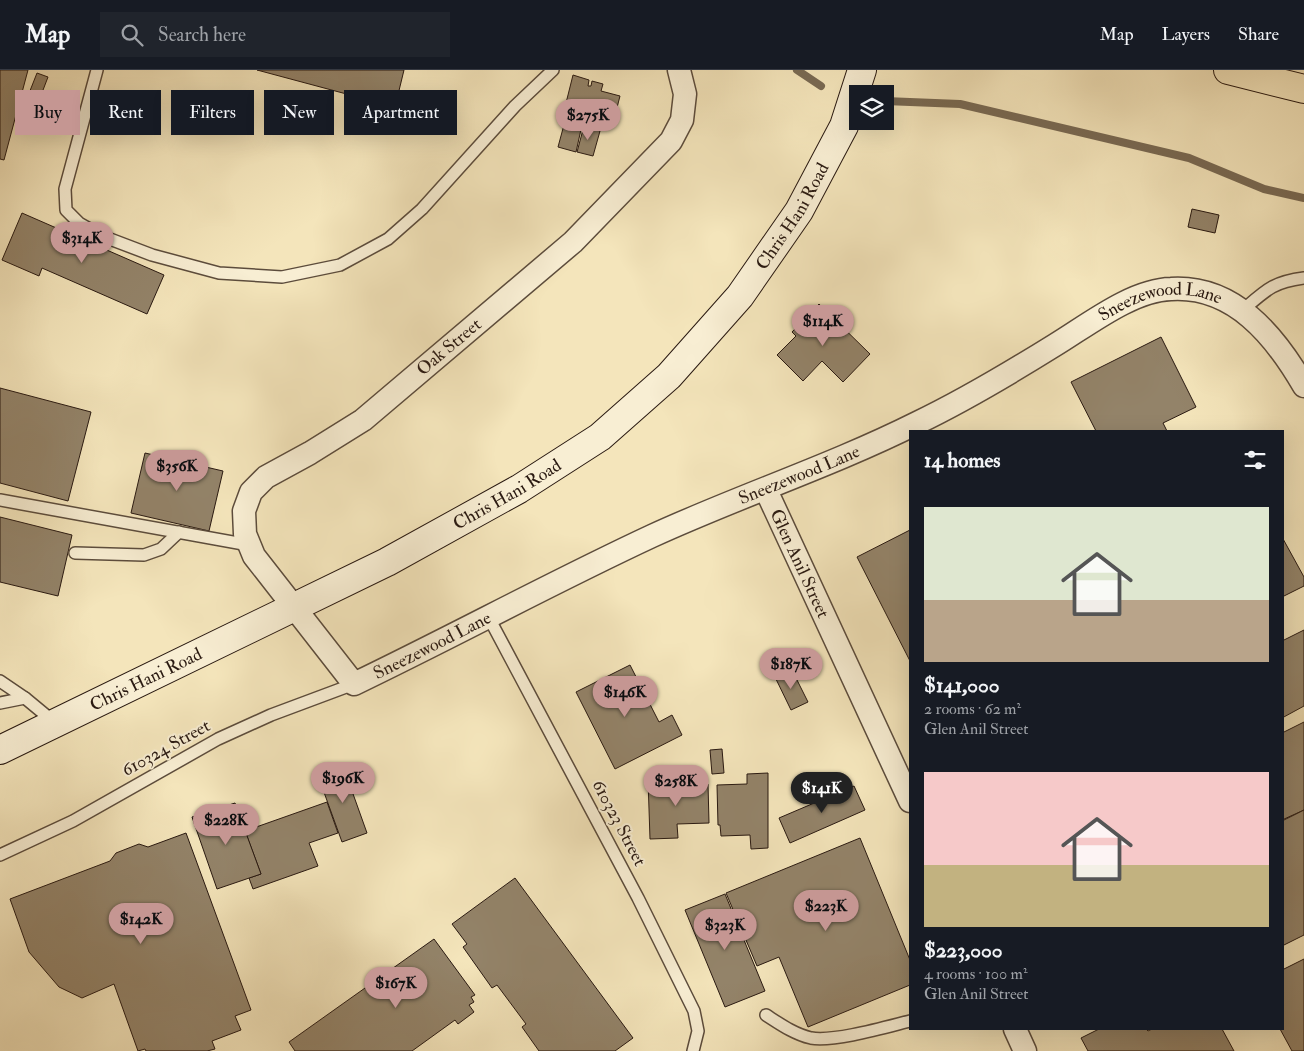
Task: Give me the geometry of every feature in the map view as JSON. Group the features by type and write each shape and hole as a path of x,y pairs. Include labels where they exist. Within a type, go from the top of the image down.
{"highway":[{"path":"1228,70 1304,90"}],"street":[{"name":"Oak Street","path":"293,606 254,556 249,545 245,534 244,511 251,492 266,476 310,453 363,420 573,242 671,141 682,120 685,94 679,70"},
{"name":"Chris Hani Road","path":"0,750 387,562 520,489 600,437 669,376 740,296 799,212 844,126 862,70"},
{"name":"Sneezewood Lane","path":"293,606 354,684 489,618 556,582 655,535 766,490 916,424 972,396 1132,299 1170,288 1210,292 1243,310 1272,338 1304,386"},
{"name":"Glen Anil Street","path":"766,490 909,799"},
{"path":"1016,1030 1026,1051"}],"lane":[{"path":"98,70 65,189 66,210 79,223 102,236 152,255 219,273 282,277 340,265 388,239 422,209 515,106 553,70"},
{"path":"1243,310 1266,291 1282,281 1304,278"},
{"path":"0,500 249,545"},
{"path":"75,553 149,554 161,549 180,532"},
{"name":"610323 Street","path":"489,618 621,863 694,1010 698,1031 694,1051"},
{"path":"0,681 25,698 56,724"},
{"name":"610324 Street","path":"0,855 72,821 218,739 271,715 354,684"},
{"path":"0,703 25,698"},
{"path":"766,1015 790,1030 812,1038 832,1037 909,1021"}],"building":[{"path":"0,70 28,70 23,90 15,90 15,119 4,160 0,159"},
{"path":"257,70 404,70 399,90 344,90 344,93"},
{"path":"37,73 48,77 43,90 30,90"},
{"path":"573,75 589,80 588,86 591,86 592,81 603,84 601,91 620,96 612,127 563,115"},
{"path":"565,121 582,125 576,152 558,147"},
{"path":"584,126 600,131 593,156 577,152"},
{"path":"1192,209 1219,215 1215,233 1188,227"},
{"path":"22,213 164,275 147,314 42,268 39,276 2,260"},
{"path":"819,304 870,354 843,382 822,361 803,381 777,355 796,336 792,332"},
{"path":"1161,337 1196,407 1163,423 1166,430 1095,430 1071,382"},
{"path":"0,388 91,412 68,501 0,483"},
{"path":"145,453 223,471 209,531 131,513"},
{"path":"0,517 72,535 58,596 0,582"},
{"path":"909,531 909,659 857,557"},
{"path":"1284,541 1304,577 1304,586 1284,596"},
{"path":"1304,630 1304,706 1284,717 1284,640"},
{"path":"630,665 659,722 672,715 682,735 615,769 576,692"},
{"path":"792,670 808,702 791,710 775,677"},
{"path":"1304,722 1304,810 1284,819 1284,732"},
{"path":"722,749 724,773 712,774 710,750"},
{"path":"342,763 367,833 342,842 321,784 329,768"},
{"path":"768,773 768,848 751,849 750,835 721,836 720,825 718,825 717,785 747,784 747,774"},
{"path":"675,778 675,785 708,784 709,823 677,824 678,838 650,839 648,779"},
{"path":"854,786 865,810 790,843 779,818"},
{"path":"327,802 338,833 309,843 318,866 253,889 249,878 261,874 245,831"},
{"path":"235,803 261,874 217,889 192,817"},
{"path":"1304,810 1304,935 1284,945 1284,820"},
{"path":"186,833 251,1010 235,1016 241,1030 212,1041 215,1049 207,1051 146,1051 145,1049 138,1051 114,984 82,998 59,987 29,952 10,899 110,861 116,853 139,844 148,847"},
{"path":"860,838 909,958 909,985 808,1027 779,957 757,966 726,893"},
{"path":"515,878 633,1038 615,1051 539,1051 522,1027 526,1024 497,985 492,988 463,947 467,944 452,924"},
{"path":"725,894 765,991 725,1007 685,910"},
{"path":"434,939 475,995 471,997 474,1002 469,1005 474,1012 458,1024 455,1020 412,1051 295,1051 289,1042"},
{"path":"1304,959 1304,1051 1292,1051 1281,1030 1284,1030 1284,969"},
{"path":"1097,1030 1223,1030 1234,1051 1088,1051 1081,1038"}],"waterway":[{"path":"797,70 821,86"},
{"path":"894,101 960,104 1189,158 1264,189 1304,198"}]}
